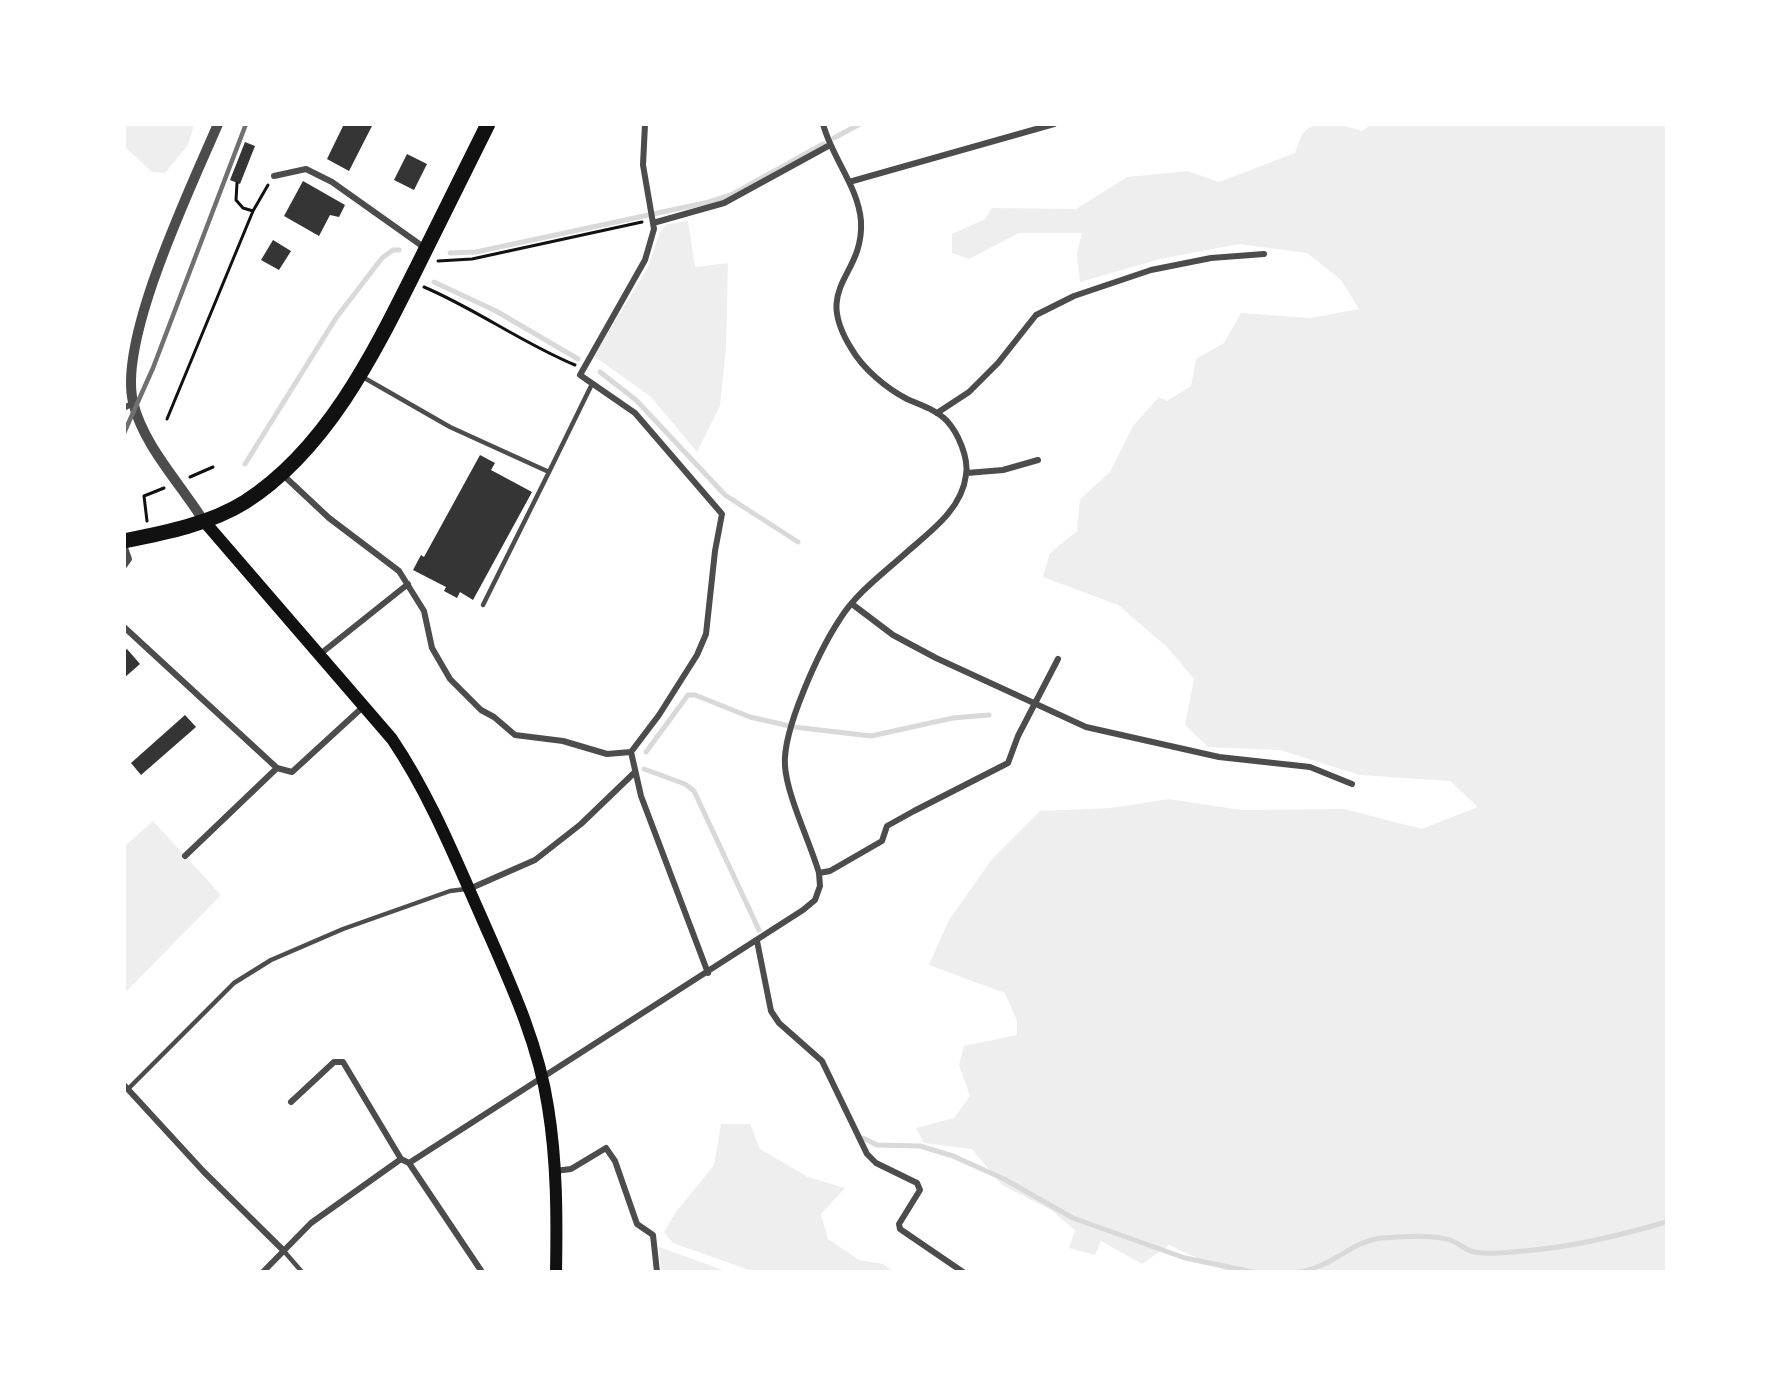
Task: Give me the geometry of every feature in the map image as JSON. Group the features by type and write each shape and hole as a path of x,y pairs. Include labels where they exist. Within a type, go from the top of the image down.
{"main road":[{"path":"124,543 163,534 203,520 243,502 282,474 326,424 381,340 488,124"},
{"path":"203,520 392,739 418,778 469,889 529,1030 548,1106 555,1171 556,1272"}],"street":[{"path":"203,520 129,405 130,378 133,348 145,309 179,216 218,124"},
{"path":"645,124 643,165 654,229 645,260 580,375 635,413 722,514 715,551 706,634 697,655 631,752 641,796 708,973"},
{"path":"409,1163 708,973 815,900 820,886 819,873 785,767 789,729 840,619 852,604 940,523 956,503 967,473 966,457 947,421 937,413 904,397 873,374 852,351 838,326 834,309 838,291 852,263 861,221 849,182 830,145 823,124"},
{"path":"849,182 1054,124"},
{"path":"653,221 724,202 830,145"},
{"path":"274,176 306,169 332,183 426,249"},
{"path":"937,413 976,384 998,363 1036,315 1074,296 1151,270 1211,258 1264,254"},
{"path":"967,473 1003,470 1038,460"},
{"path":"282,474 329,518 392,563 424,611 432,648 450,679 481,710 494,717 515,735 563,741 607,754 631,752"},
{"path":"124,543 129,559 124,566"},
{"path":"319,655 408,584"},
{"path":"852,604 893,635 1035,705 1086,727 1219,757 1310,767 1352,784"},
{"path":"124,627 277,768 292,772 364,706"},
{"path":"819,873 830,871 882,841 887,826 1008,763 1023,726 1058,659"},
{"path":"185,856 277,768"},
{"path":"469,889 535,860 581,824 634,772"},
{"path":"757,941 771,1011 778,1023 822,1061 867,1154 876,1163 916,1183 920,1190 899,1224 900,1229 963,1272"},
{"path":"291,1102 334,1062 343,1062 401,1159 409,1163 482,1272"},
{"path":"126,1087 204,1172 283,1250"},
{"path":"555,1171 571,1169 606,1148 615,1161 637,1224 653,1235 657,1272"},
{"path":"263,1272 311,1223 401,1159"}],"lane":[{"path":"360,375 450,427 549,472"},
{"path":"483,605 592,384"},
{"path":"126,1087 234,983 271,960 343,929 450,891 469,889"},
{"path":"283,1250 302,1272"}],"path":[{"path":"167,419 253,210 274,176"},
{"path":"237,183 236,200 243,208 253,210"},
{"path":"438,261 472,259 653,221"},
{"path":"424,286 459,302 482,317 582,368"},
{"path":"182,480 213,467"},
{"path":"147,528 144,496 173,484"}],"shaded area":[{"path":"125,124 194,125 188,145 165,173 152,172 125,147"},
{"path":"1330,124 1362,131 1370,125 1666,125 1666,1271 1226,1271 1169,1245 1142,1264 1101,1241 1095,1255 1069,1248 1075,1230 1051,1210 1002,1185 972,1149 924,1143 916,1128 954,1118 970,1096 959,1065 964,1046 1017,1035 1017,1021 1005,993 929,965 949,920 992,859 1040,811 1111,808 1169,799 1241,810 1344,809 1422,829 1478,807 1450,781 1360,775 1280,750 1208,747 1185,725 1194,679 1167,647 1118,605 1043,577 1050,553 1077,531 1080,499 1110,472 1133,426 1159,397 1167,401 1191,386 1196,359 1224,343 1241,313 1311,318 1359,309 1341,280 1307,253 1239,244 1160,259 1080,282 1077,253 1082,233 1019,233 969,259 952,253 952,234 985,219 992,208 1076,209 1127,177 1188,171 1219,182 1295,153 1302,135 1314,126"},
{"path":"688,221 695,267 728,263 726,348 720,406 697,452 651,397 594,356 648,267 660,232 667,224"},
{"path":"153,821 221,895 125,993 124,847"},
{"path":"721,1124 750,1124 760,1149 808,1177 845,1188 821,1214 828,1239 859,1260 883,1264 893,1271 752,1271 673,1243 664,1232 676,1212 714,1165"},
{"path":"659,1247 726,1271 661,1271"}],"building":[{"path":"344,124 373,124 349,171 327,159"},
{"path":"245,142 255,146 240,184 230,180"},
{"path":"407,154 427,164 414,190 394,180"},
{"path":"303,181 345,205 339,217 330,215 319,236 284,216"},
{"path":"273,240 291,251 279,270 261,260"},
{"path":"480,455 495,463 491,470 532,492 473,600 460,592 457,598 444,591 446,587 413,570 421,555 424,557"},
{"path":"127,649 140,664 124,678 124,651"},
{"path":"185,715 196,727 141,775 131,763"}],"waterway":[{"path":"834,138 860,124"},
{"path":"450,253 476,252 709,202 731,195 823,144"},
{"path":"245,464 336,318 382,258 393,250 399,250"},
{"path":"434,282 496,311 578,359"},
{"path":"600,372 636,400 725,495 798,542"},
{"path":"646,752 688,695 695,695 750,717 794,727 871,736 953,718 989,715"},
{"path":"644,769 685,784 694,791 759,930"},
{"path":"863,1138 877,1145 920,1146 953,1156 1004,1179 1073,1218 1185,1258 1253,1272"},
{"path":"1298,1272 1320,1266 1360,1244 1382,1238 1435,1237 1450,1240 1468,1250 1498,1253 1578,1244 1666,1222"}],"railway":[{"path":"124,433 153,368 246,124"}]}
